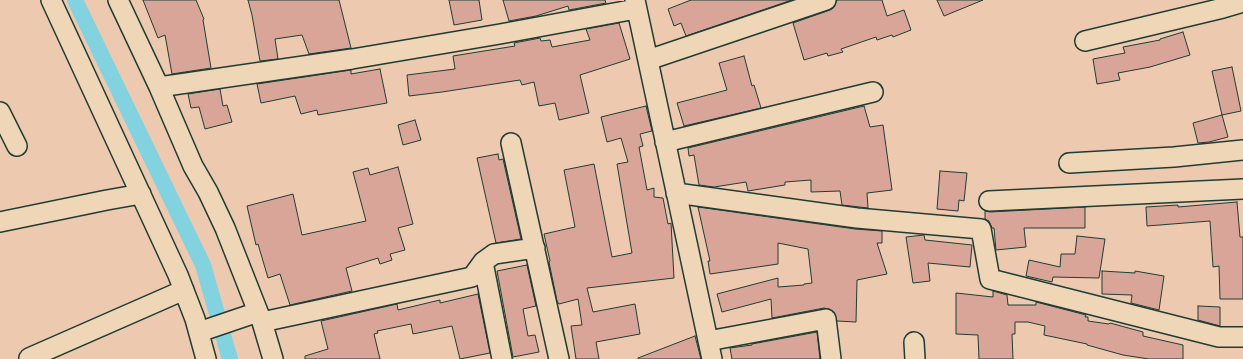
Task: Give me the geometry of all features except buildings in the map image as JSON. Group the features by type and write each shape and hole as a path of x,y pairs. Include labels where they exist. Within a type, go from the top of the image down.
{"street":[{"path":"51,0 178,274 195,319 206,359"},
{"path":"118,0 159,86 193,166 208,192 225,228 260,317 273,359"},
{"path":"648,60 826,0"},
{"path":"1085,41 1243,2"},
{"path":"159,86 352,59 500,34 636,5 712,359"},
{"path":"665,142 873,92"},
{"path":"0,112 17,146"},
{"path":"511,144 559,359"},
{"path":"1069,164 1174,157 1243,150"},
{"path":"988,201 1243,189"},
{"path":"676,193 856,218 981,229 990,279 1219,337 1243,337"},
{"path":"0,222 141,194"},
{"path":"199,332 260,317 472,277 483,262 494,254 535,248"},
{"path":"483,262 502,359"},
{"path":"29,358 184,290"},
{"path":"708,340 826,319 831,359"}],"waterway":[{"path":"75,0 203,265 230,359"}]}
